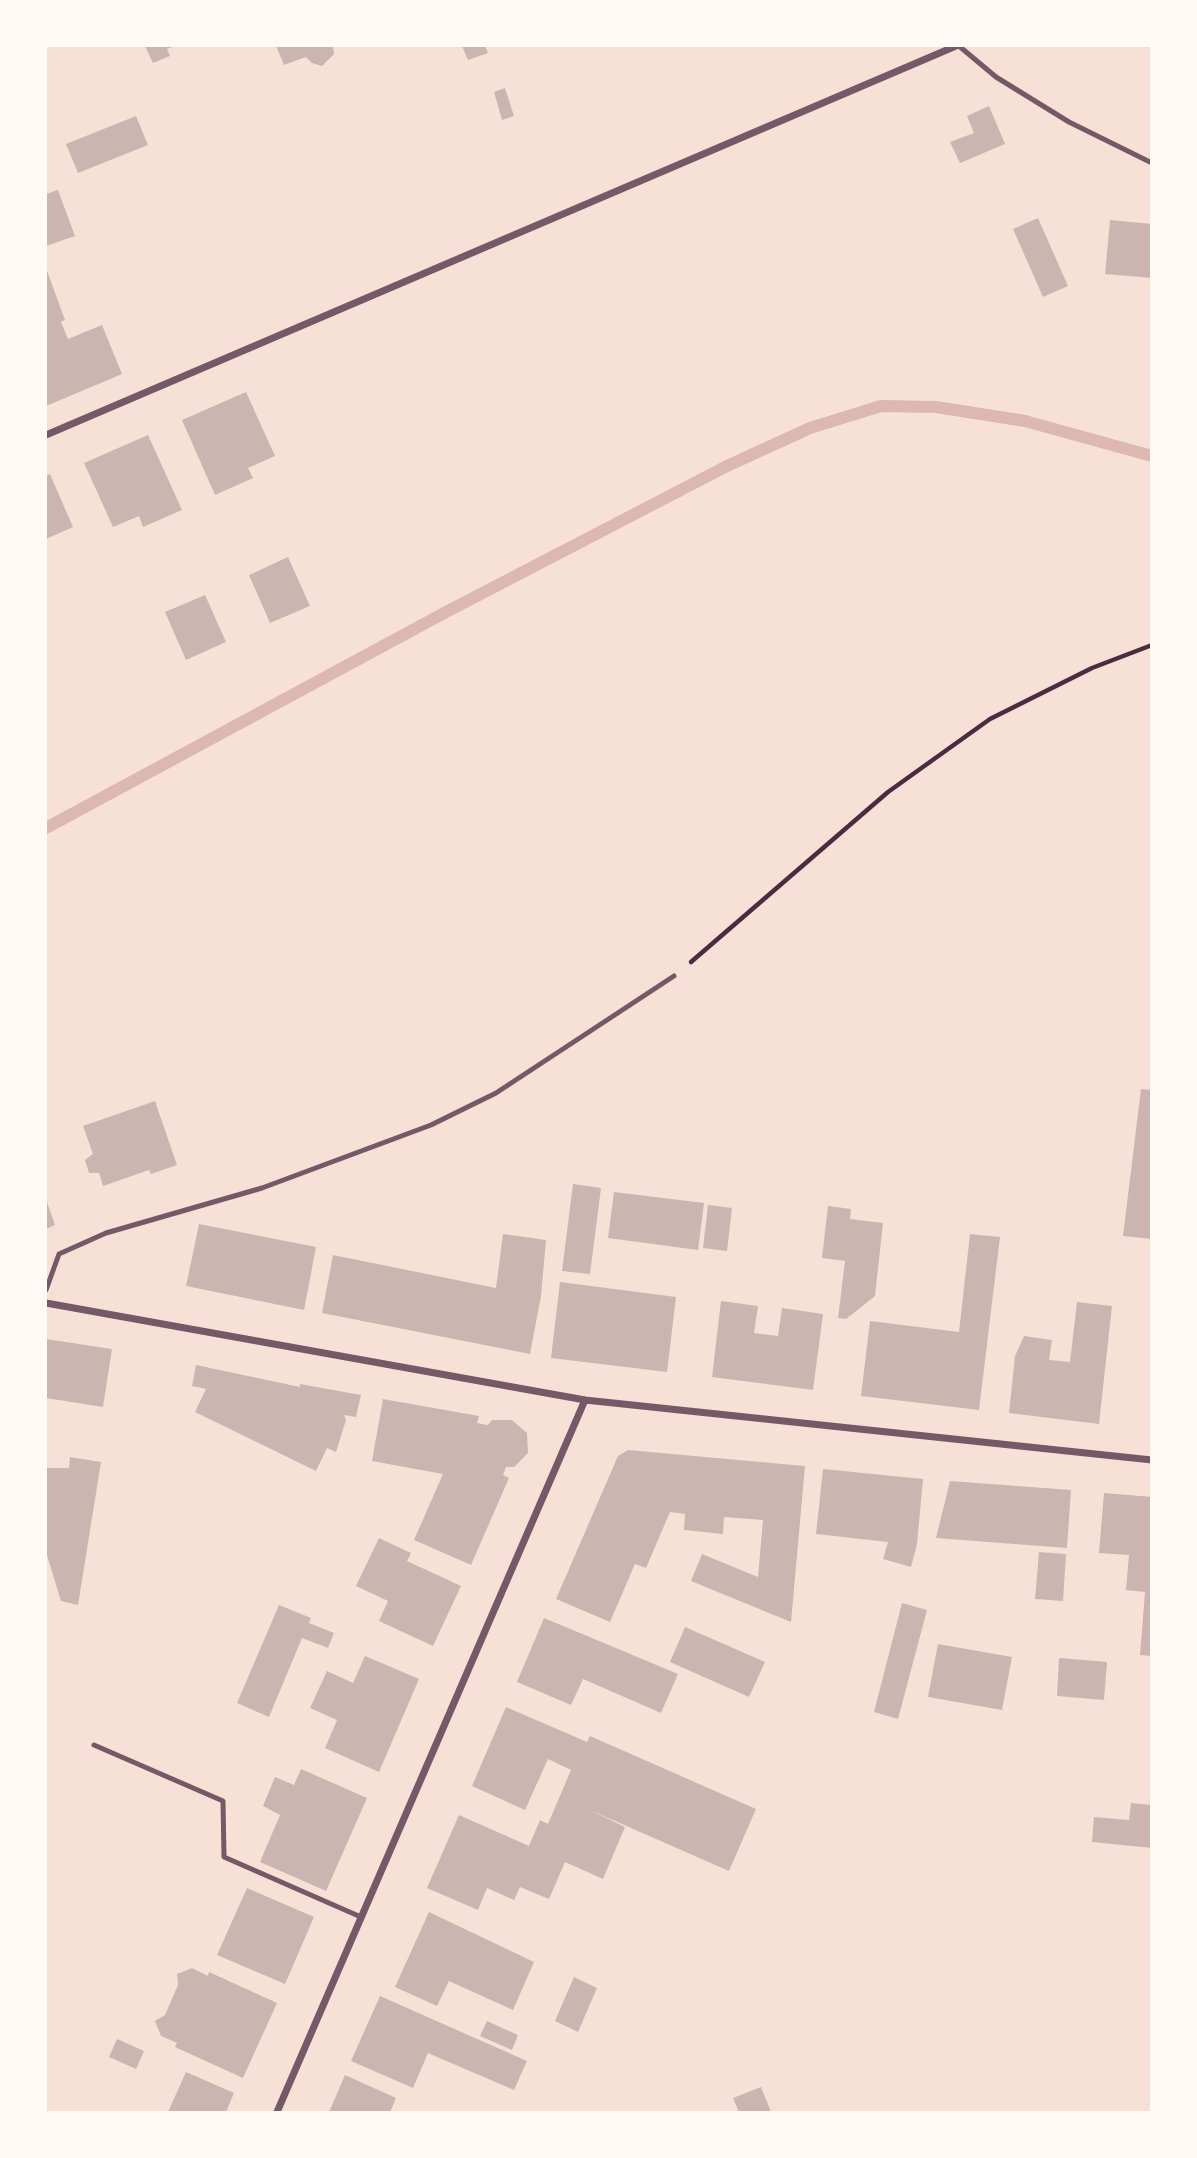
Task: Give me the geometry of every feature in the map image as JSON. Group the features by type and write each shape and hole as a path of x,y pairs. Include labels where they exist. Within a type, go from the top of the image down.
{"street":[{"path":"46,435 957,46"},
{"path":"46,1303 585,1400 1152,1460"},
{"path":"277,2112 585,1400"}],"lane":[{"path":"957,46 996,77 1069,122 1152,163"},
{"path":"46,1290 59,1254 106,1233 262,1188 431,1125 496,1093 674,976"},
{"path":"94,1745 223,1801 224,1857 362,1917"}],"path":[{"path":"674,976 888,792 990,719 1093,668 1152,645"}],"building":[{"path":"145,46 175,46 167,49 170,56 153,63"},
{"path":"276,46 333,46 334,54 322,66 312,63 306,57 284,65"},
{"path":"462,46 485,46 488,53 468,60"},
{"path":"505,88 514,116 502,120 494,92"},
{"path":"989,106 1005,144 960,163 950,142 974,133 967,116"},
{"path":"136,116 148,145 78,173 66,144"},
{"path":"58,190 75,236 46,246 46,194"},
{"path":"1038,218 1068,286 1043,297 1013,229"},
{"path":"1110,220 1152,224 1152,278 1105,274"},
{"path":"46,268 65,320 61,322 68,339 102,325 122,374 46,406"},
{"path":"246,392 275,456 248,468 253,478 215,495 182,420"},
{"path":"148,435 182,510 143,527 139,516 113,527 84,463"},
{"path":"50,474 73,527 46,539 46,476"},
{"path":"288,557 310,606 270,623 249,575"},
{"path":"205,595 226,642 186,660 165,612"},
{"path":"1141,1089 1152,1090 1152,1239 1123,1236"},
{"path":"155,1101 177,1165 151,1174 149,1170 103,1186 99,1173 89,1173 85,1160 93,1154 83,1126"},
{"path":"573,1184 601,1188 590,1274 562,1271"},
{"path":"614,1192 704,1203 698,1250 608,1238"},
{"path":"46,1199 55,1225 46,1229"},
{"path":"708,1205 732,1208 727,1251 703,1248"},
{"path":"828,1206 851,1209 850,1219 883,1223 875,1296 846,1319 838,1318 845,1261 822,1258"},
{"path":"199,1224 316,1247 304,1310 186,1286"},
{"path":"503,1234 546,1240 541,1296 530,1354 322,1313 333,1255 496,1288"},
{"path":"970,1234 1000,1237 979,1410 861,1396 870,1321 959,1332"},
{"path":"560,1282 676,1297 667,1372 551,1358"},
{"path":"721,1301 758,1306 754,1333 778,1336 782,1308 823,1314 813,1390 712,1377"},
{"path":"1077,1302 1112,1306 1099,1424 1009,1413 1015,1356 1024,1336 1052,1340 1049,1360 1070,1362"},
{"path":"46,1339 112,1349 103,1407 46,1398"},
{"path":"196,1365 300,1387 300,1384 361,1395 356,1417 344,1415 346,1420 336,1452 327,1448 316,1471 195,1412 206,1389 192,1386"},
{"path":"383,1399 479,1416 477,1423 488,1425 492,1420 512,1420 527,1433 528,1453 514,1467 506,1467 503,1475 509,1478 471,1565 414,1540 443,1474 372,1461"},
{"path":"628,1450 805,1466 791,1622 691,1581 702,1554 758,1577 763,1520 724,1517 723,1534 684,1530 685,1514 670,1512 646,1568 635,1564 610,1622 556,1599 618,1456"},
{"path":"70,1457 101,1462 78,1605 61,1601 46,1552 46,1468 69,1468"},
{"path":"823,1469 923,1479 917,1544 911,1567 883,1559 888,1542 816,1534"},
{"path":"950,1481 1071,1490 1067,1548 936,1538"},
{"path":"1104,1493 1152,1497 1152,1656 1140,1655 1145,1592 1126,1590 1129,1555 1099,1553"},
{"path":"379,1538 411,1553 407,1561 461,1586 433,1646 379,1621 388,1601 356,1586"},
{"path":"1039,1552 1066,1554 1063,1601 1035,1599"},
{"path":"902,1603 927,1610 898,1719 874,1712"},
{"path":"279,1605 311,1618 309,1623 334,1633 328,1648 302,1638 269,1717 237,1703"},
{"path":"544,1618 678,1674 661,1713 583,1679 571,1705 517,1682"},
{"path":"685,1627 765,1662 749,1697 670,1662"},
{"path":"938,1644 1012,1657 1002,1710 928,1697"},
{"path":"365,1656 419,1679 379,1772 325,1748 337,1720 310,1708 327,1671 353,1683"},
{"path":"1059,1658 1107,1662 1104,1700 1057,1696"},
{"path":"506,1707 587,1742 590,1736 756,1809 729,1871 590,1810 625,1827 603,1879 565,1862 549,1899 520,1887 514,1900 487,1888 478,1910 427,1888 459,1815 529,1846 540,1820 548,1824 571,1770 548,1759 525,1810 472,1786"},
{"path":"301,1769 367,1798 326,1891 260,1862 280,1815 263,1806 275,1777 294,1785"},
{"path":"1131,1803 1152,1805 1152,1848 1092,1842 1094,1817 1129,1820"},
{"path":"247,1888 314,1917 285,1984 217,1955"},
{"path":"429,1912 534,1962 513,2010 449,1981 437,2006 395,1987"},
{"path":"192,1968 208,1976 209,1972 277,2003 243,2078 175,2047 177,2043 161,2036 155,2021 165,2015 178,1985 177,1974"},
{"path":"574,1977 597,1988 578,2032 555,2021"},
{"path":"380,1996 527,2061 514,2090 428,2053 413,2088 351,2061"},
{"path":"487,2021 518,2035 512,2050 480,2036"},
{"path":"117,2039 144,2051 136,2069 109,2057"},
{"path":"186,2072 234,2093 226,2112 168,2112"},
{"path":"345,2075 396,2098 390,2112 329,2112"},
{"path":"761,2087 771,2112 739,2112 733,2098"}],"waterway":[{"path":"46,828 446,612 727,466 810,428 881,406 936,407 1025,421 1152,456"}]}
